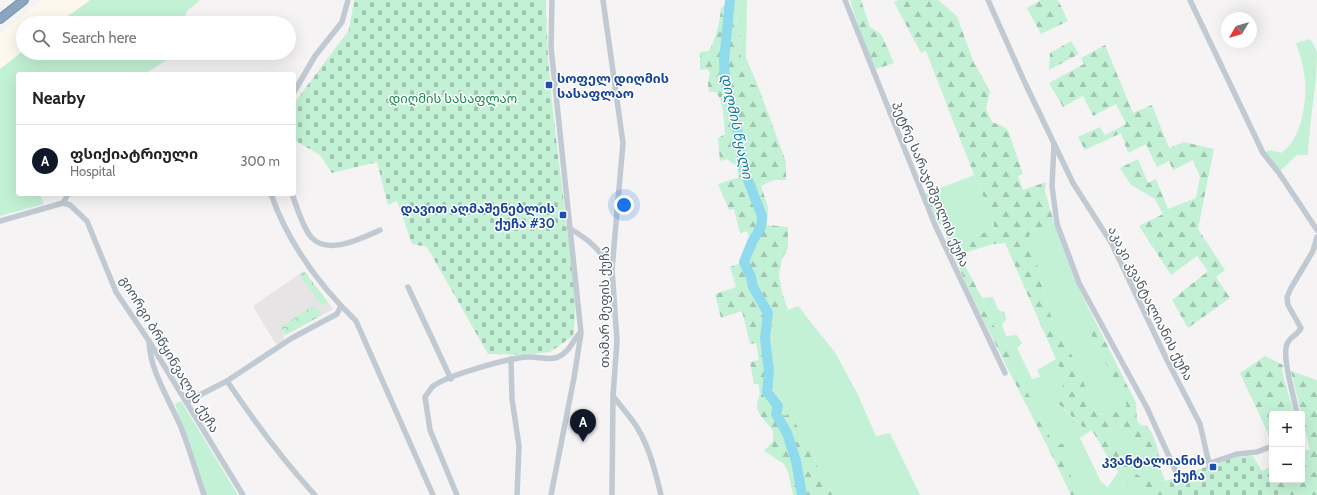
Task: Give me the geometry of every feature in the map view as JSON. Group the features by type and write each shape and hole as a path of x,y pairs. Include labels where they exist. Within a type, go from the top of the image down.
{"highway":[{"path":"0,20 24,0"}],"street":[{"path":"296,89 315,56 342,22 348,0"},
{"path":"552,0 551,47 580,333 574,378 552,495"},
{"name":"თამარ მეფის ქუჩა","path":"603,0 623,143 612,269 617,341 613,396 612,495"},
{"name":"პეტრე სარაჯიშვილის ქუჩა","path":"845,0 935,225 1005,373"},
{"name":"აკაკი კვანტალიანის ქუჩა","path":"988,0 1025,83 1073,184 1112,244 1167,360 1200,424 1210,465 1237,454 1257,452 1270,447"},
{"path":"1190,0 1262,153 1278,173 1317,230"},
{"path":"1054,142 1052,186 1057,224 1080,283 1147,408 1178,476"},
{"path":"0,221 63,203 67,196"},
{"path":"271,196 284,229 295,248 341,306 356,321 433,495"},
{"path":"293,196 304,225 311,236 317,241 344,245 380,230"},
{"name":"გიორგი ბრწყინვალეს ქუჩა","path":"63,203 70,205 87,221 116,292 149,341 243,495"},
{"path":"570,228 591,242 601,252 612,269"},
{"path":"1296,411 1287,373 1286,347 1288,342 1299,333 1301,328 1288,305 1287,297 1313,251 1317,237"},
{"path":"408,286 425,326 451,379"},
{"path":"186,402 227,381 292,338 337,314 341,306"},
{"path":"457,495 430,430 425,396 433,387 451,379 511,359 529,357 556,358 571,347 580,333"},
{"path":"149,341 150,356 154,369 180,427 204,495"},
{"path":"511,359 512,399 519,446 517,495"},
{"path":"227,381 260,431 289,467 315,495"},
{"path":"613,396 633,421 644,441 655,471 661,495"}],"shaded area":[{"path":"42,0 90,0 76,12 67,16 22,16"},
{"path":"16,20 16,56 0,69 0,33"},
{"path":"304,271 333,309 283,336 285,340 278,344 275,343 253,306"}],"green space":[{"path":"90,0 200,0 187,11 185,16 68,16"},
{"name":"დიღმის სასაფლაო","path":"354,0 546,0 550,83 575,294 575,322 573,336 550,352 524,355 488,354 427,247 412,244 397,201 388,205 377,162 332,173 320,155 296,141 296,101 349,30"},
{"path":"726,0 745,0 737,13 736,25 740,34 739,43 743,72 748,83 758,86 786,162 786,180 774,180 761,186 768,207 767,225 788,227 788,248 782,259 779,275 782,292 788,310 772,307 773,334 770,345 773,365 773,386 782,401 782,412 785,416 795,410 796,425 811,444 817,466 833,495 793,495 788,472 784,464 764,451 773,441 773,431 757,408 760,391 758,384 754,384 750,362 759,360 756,343 750,344 742,311 721,318 715,294 736,287 730,267 741,263 749,237 747,231 740,233 734,209 729,210 718,184 739,177 736,165 727,159 720,161 718,138 725,134 721,102 716,92 709,92 708,83 710,72 707,69 700,70 700,52 709,51 717,30 721,8 725,5"},
{"path":"745,0 747,0 746,58 758,86 748,83 743,72 739,43 740,34 736,25 737,13"},
{"path":"850,0 861,0 870,27 881,34 894,63 876,69 865,47"},
{"path":"899,0 938,0 957,16 973,61 990,91 986,109 992,122 1008,130 1023,174 1018,176 1023,190 1046,182 1045,191 1054,223 1031,231 1028,239 1031,253 1037,264 1049,311 1054,324 1074,359 1097,415 1114,413 1127,405 1091,334 1090,329 1092,323 1096,323 1136,403 1137,421 1141,425 1147,426 1155,439 1159,454 1159,464 1149,462 1136,438 1126,427 1117,426 1109,430 1109,439 1127,466 1139,476 1165,481 1171,495 1146,495 1130,485 1104,451 1092,430 1060,451 1079,495 1071,495 971,295 942,226 938,223 925,194 935,190 956,243 994,229 994,221 974,175 926,51 921,53 894,2","holes":["1005,243 1065,380 1063,386 1057,390 1057,402 1083,427 1078,435 1055,447 1031,399 1010,363 1012,355 1006,341 991,322 982,298 962,260 961,254 993,244"]},
{"path":"1041,0 1058,0 1068,21 1041,34 1027,8"},
{"path":"1310,39 1317,53 1316,79 1308,155 1297,155 1280,171 1265,152 1270,150 1281,153 1288,147 1299,128 1304,105 1305,83 1303,66 1296,43"},
{"path":"1071,41 1079,54 1049,70 1050,53"},
{"path":"1105,45 1133,113 1152,105 1169,148 1184,142 1214,149 1198,229 1225,270 1216,277 1230,298 1188,328 1172,300 1208,271 1197,256 1171,275 1139,226 1163,214 1155,199 1131,185 1120,168 1138,159 1148,183 1156,179 1168,209 1196,198 1200,177 1193,160 1173,170 1169,161 1157,167 1146,144 1128,153 1121,133 1085,150 1078,137 1100,127 1105,135 1126,124 1116,104 1093,116 1083,96 1063,107 1049,83 1084,64 1081,58"},
{"path":"16,56 16,60 166,60 148,72 16,72 16,196 41,196 44,204 0,216 0,69"},
{"path":"974,175 994,221 994,229 956,243 935,190"},
{"path":"1054,223 1075,281 1096,323 1092,323 1091,334 1128,405 1119,413 1097,415 1074,359 1054,324 1049,311 1037,264 1031,253 1028,239 1030,231"},
{"path":"304,271 328,302 322,306 299,274"},
{"path":"993,297 998,310 1005,312 1006,320 1002,324 1006,336 1017,335 1022,343 1017,348 1032,379 1040,377 1037,370 1056,359 1065,380 1064,410 1083,427 1078,435 1055,447 1031,399 1010,363 1012,355 1006,341 991,322 982,298"},
{"path":"314,305 322,315 286,335 281,327"},
{"path":"798,306 836,354 857,393 876,436 890,433 920,495 833,495 817,466 811,444 796,425 795,410 785,417 782,412 782,401 773,386 773,365 770,345 773,334 772,307 788,310"},
{"path":"1265,356 1283,365 1282,371 1293,411 1269,411 1269,436 1240,373"},
{"path":"1291,371 1317,380 1317,495 1283,495 1272,483 1305,483 1305,450 1310,450 1305,429 1305,411 1301,411"},
{"path":"181,401 238,495 206,495 175,404"},
{"path":"1117,426 1126,427 1136,438 1149,462 1159,464 1165,481 1139,476 1127,466 1109,439 1109,430"},
{"path":"1080,438 1101,482 1108,487 1118,472 1131,486 1142,490 1146,495 1079,495 1059,451"},
{"path":"1253,456 1269,479 1269,483 1272,483 1283,495 1171,495 1165,481 1235,457"},
{"path":"1269,468 1269,479 1262,471"}],"waterway":[{"name":"დიღმის წყალი","path":"730,0 724,61 725,79 737,127 744,170 762,216 761,227 752,242 744,262 751,277 753,287 768,313 765,338 769,371 767,392 778,406 776,414 787,433 796,461 802,495"}],"place":[{"name":"სოფელ დიღმის სასაფლაო","path":"549,85"},
{"name":"დავით აღმაშენებლის ქუჩა #30","path":"563,215"},
{"name":"ფსიქიატრიული","path":"583,442"},
{"name":"კვანტალიანის ქუჩა","path":"1213,467"}]}
